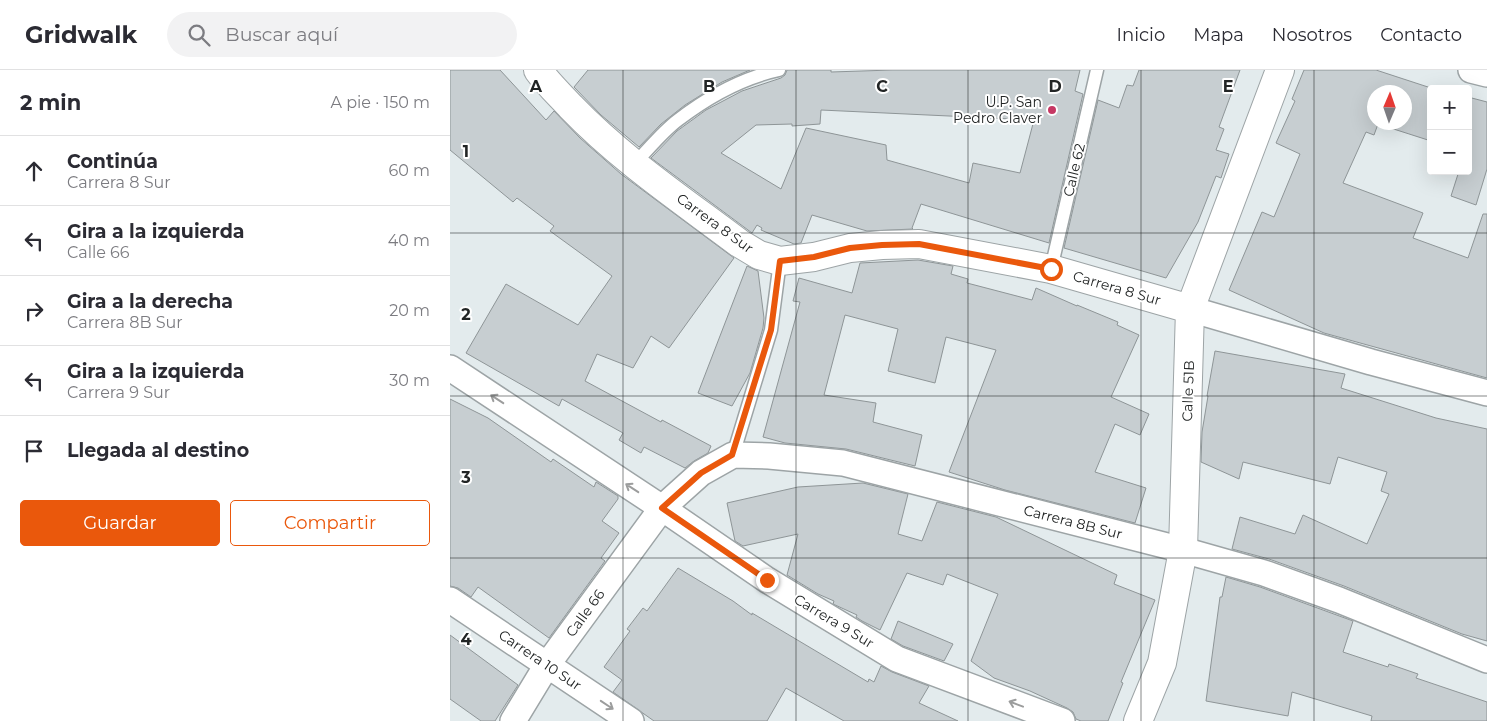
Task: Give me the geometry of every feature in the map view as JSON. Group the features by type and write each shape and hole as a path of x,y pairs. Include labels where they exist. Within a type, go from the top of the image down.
{"street":[{"name":"Calle 51B","path":"1138,721 1162,663 1183,550 1190,309 1280,70"},
{"path":"1471,70 1487,74"},
{"name":"Carrera 8 Sur","path":"547,73 593,130 634,164 739,243 759,255 780,261 814,257 850,248 919,244 1051,269 1371,362 1487,393"},
{"name":"Carrera 9 Sur","path":"450,368 767,580 896,659 1062,721"},
{"path":"662,508 701,473 732,455"},
{"name":"Carrera 8B Sur","path":"732,455 769,456 843,463 1183,550 1264,573 1339,600 1487,660"},
{"name":"Calle 66","path":"513,721 548,665 662,508"},
{"name":"Carrera 10 Sur","path":"450,600 631,721"}],"lane":[{"path":"634,164 678,120 734,85 779,70"},
{"name":"Calle 62","path":"1051,269 1097,70"},
{"path":"732,455 771,330 780,261"}],"building":[{"path":"450,70 500,70 546,120 554,111 580,138 621,174 734,258 669,348 651,336 633,368 597,354 585,381 661,422 662,420 711,446 708,453 685,468 644,447 641,453 619,440 623,433 562,399 559,406 466,353 506,284 578,325 612,276 550,231 554,226 517,198 513,202 450,150"},
{"path":"588,70 750,70 722,82 685,105 661,124 639,147 601,115 574,87"},
{"path":"787,70 831,70 831,72 892,70 1080,70 1075,91 1083,94 1049,243 921,204 913,229 867,231 812,215 801,243 794,244 761,230 762,228 757,225 752,233 651,158 677,131 706,110 742,91 785,75","holes":["821,110 1034,120 1020,173 973,163 969,183 887,160 886,145 806,128 781,189 721,153 756,125 792,124 792,126 820,124"]},
{"path":"1139,70 1240,70 1219,127 1224,129 1216,150 1229,154 1221,178 1216,176 1198,222 1166,278 1064,248 1098,100 1119,108 1127,85 1133,86"},
{"path":"1304,70 1376,70 1427,87 1427,140 1397,130 1412,130 1412,85 1367,85 1367,130 1376,130 1374,135 1366,132 1343,183 1423,213 1413,238 1468,258 1483,214 1487,214 1487,378 1324,333 1229,290 1262,212 1274,217 1300,154 1276,143 1295,101 1292,99"},
{"path":"1472,98 1487,102 1487,169 1476,205 1451,196 1458,175 1472,175"},
{"path":"918,260 953,266 951,274 968,279 967,283 1032,300 1036,288 1118,322 1117,325 1139,335 1111,397 1149,414 1140,435 1115,424 1095,472 1146,488 1135,523 1005,490 949,472 996,350 946,337 935,383 888,371 898,329 845,315 824,395 876,403 873,422 922,435 915,466 846,449 785,443 763,437 800,302 793,301 799,278 852,293 860,263"},
{"path":"747,266 758,271 764,318 763,328 750,373 732,406 698,393"},
{"path":"1215,351 1345,374 1341,388 1436,418 1487,429 1487,641 1462,634 1344,586 1269,559 1232,549 1240,517 1295,534 1303,515 1367,544 1389,494 1381,491 1387,472 1338,457 1330,484 1243,462 1239,479 1201,462 1202,432"},
{"path":"450,399 488,418 551,462 553,459 594,487 596,482 618,496 618,499 602,521 619,533 601,558 605,561 549,638 478,587 471,597 458,588 450,586"},
{"path":"863,483 908,494 898,534 922,541 937,502 996,517 1117,575 1114,584 1155,600 1121,682 1123,683 1108,721 1081,721 1076,719 1073,712 1067,708 1030,691 994,678 971,661 998,594 947,574 943,585 907,573 880,630 862,621 856,617 857,615 833,604 834,601 818,594 787,575 798,534 743,546 735,541 727,503 798,487"},
{"path":"678,568 733,601 752,615 752,613 868,682 869,679 874,682 881,666 929,686 919,703 958,721 844,721 786,688 767,721 654,721 613,692 622,680 604,667 630,631 627,629 643,608 647,611"},
{"path":"1226,577 1260,587 1353,621 1343,652 1388,667 1389,664 1418,674 1416,678 1487,702 1487,721 1371,721 1372,716 1292,692 1288,716 1206,701 1220,597 1222,597"},
{"path":"898,621 953,644 944,661 903,646 891,639"},
{"path":"450,635 518,685 495,721 481,721 450,699"}],"place":[{"name":"U.P. San Pedro Claver","path":"1052,110"}],"route":[{"path":"767,580 662,508 701,473 732,455 771,330 780,261 814,257 850,248 919,244 1051,269"}]}
